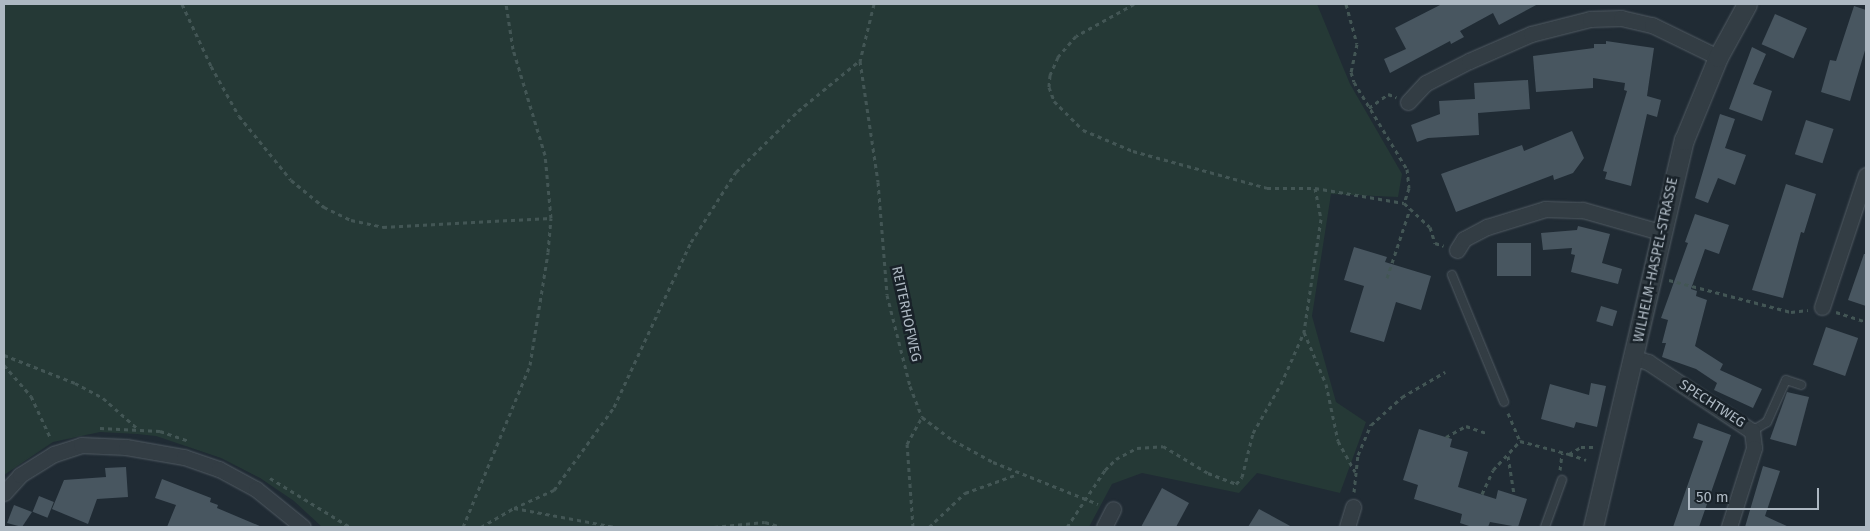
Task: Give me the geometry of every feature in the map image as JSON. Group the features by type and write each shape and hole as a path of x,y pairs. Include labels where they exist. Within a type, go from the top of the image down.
{"street":[{"name":"WILHELM-HASPEL-STRASSE","path":"1593,527 1635,358 1660,232 1684,140 1718,57 1747,4"},
{"path":"1408,102 1426,83 1468,61 1531,34 1590,19 1621,18 1652,25 1718,57"},
{"path":"1822,307 1866,176"},
{"path":"1457,250 1464,239 1487,227 1545,209 1583,210 1660,232"},
{"name":"SPECHTWEG","path":"1635,358 1739,420 1752,431 1754,448 1728,527"},
{"path":"4,494 20,475 54,454 81,445 126,447 184,457 219,469 256,489 303,527"},
{"path":"1347,527 1353,507"},
{"path":"1104,527 1113,509"}],"lane":[{"path":"1452,275 1504,402"},
{"path":"1752,431 1767,422 1786,380 1801,385"},
{"path":"1545,527 1562,480"}],"path":[{"path":"182,4 211,66 239,116 291,180 324,207 351,220 383,227 551,218"},
{"path":"463,527 530,365 551,218 545,155 513,49 506,4"},
{"name":"REITERHOFWEG","path":"874,4 860,61 878,182 887,295 910,386 922,417"},
{"path":"1134,4 1076,36 1058,57 1050,75 1049,87 1054,101 1083,130 1133,151 1267,188 1315,188 1404,203 1430,227 1435,243 1457,250"},
{"path":"1346,4 1357,44 1351,72 1369,108 1407,169 1409,188 1404,203"},
{"path":"481,527 514,508 554,490 614,407 691,242 736,172 798,110 860,61"},
{"path":"1369,108 1388,94 1408,102"},
{"path":"1067,527 1116,459 1150,445 1162,446 1208,473 1236,484 1242,478 1253,433 1281,384 1304,337 1321,219 1315,188"},
{"path":"1387,278 1410,209"},
{"path":"1652,275 1791,312"},
{"path":"1304,337 1326,384 1338,441 1355,472"},
{"path":"4,355 75,383 103,398 138,430"},
{"path":"4,365 31,396 51,440"},
{"path":"1353,507 1355,472 1371,425 1402,397 1445,372"},
{"path":"1504,402 1520,441"},
{"path":"913,527 907,444 922,417 953,440 1019,474 1084,501 1113,509"},
{"path":"1446,438 1466,426 1486,433"},
{"path":"1520,441 1586,460"},
{"path":"1482,494 1493,470 1520,441"},
{"path":"1569,454 1581,448 1592,447"},
{"path":"1559,466 1562,453"},
{"path":"1508,455 1514,495"},
{"path":"929,527 964,493 1019,474"},
{"path":"514,508 616,527"},
{"path":"714,527 765,522 781,527"}],"green space":[{"path":"4,4 1317,4 1350,84 1402,174 1398,197 1331,194 1312,316 1336,402 1366,422 1340,493 1257,473 1239,493 1142,473 1112,484 1089,527 322,527 294,501 260,478 221,458 156,436 100,432 53,442 4,475"}],"building":[{"path":"1442,4 1538,4 1499,25 1493,13 1460,31 1464,37 1451,44 1450,41 1390,73 1384,59 1406,49 1395,28"},
{"path":"1854,6 1866,10 1866,47 1850,101 1821,92 1830,60 1836,61"},
{"path":"1775,14 1807,28 1794,58 1762,44"},
{"path":"1606,41 1654,48 1647,96 1661,100 1657,117 1647,114 1631,186 1605,179 1607,172 1603,171 1627,91 1624,90 1625,83 1593,78 1593,88 1536,92 1533,56 1594,48 1594,44 1606,44"},
{"path":"1752,47 1766,54 1753,84 1772,91 1762,121 1729,109"},
{"path":"1528,80 1530,109 1478,113 1479,135 1428,138 1417,142 1411,125 1440,114 1439,101 1475,99 1474,83"},
{"path":"1720,114 1735,119 1725,148 1746,155 1735,185 1718,178 1708,203 1695,198"},
{"path":"1806,120 1834,129 1822,163 1795,154"},
{"path":"1572,131 1584,158 1573,173 1554,180 1553,175 1456,212 1441,174 1522,145 1524,151"},
{"path":"1786,184 1816,194 1804,233 1801,232 1783,298 1752,290"},
{"path":"1695,214 1729,225 1719,254 1705,249 1691,289 1697,291 1696,296 1707,300 1695,346 1723,364 1720,370 1762,389 1753,408 1714,390 1717,383 1696,369 1662,357 1666,343 1662,343 1668,320 1661,318 1688,243 1685,242"},
{"path":"1578,226 1610,234 1602,263 1622,269 1618,284 1571,272 1575,255 1571,254 1572,248 1543,250 1541,233 1577,230"},
{"path":"1497,243 1531,243 1531,276 1497,276"},
{"path":"1354,247 1387,257 1385,262 1431,276 1421,310 1396,302 1384,342 1350,332 1364,286 1344,280"},
{"path":"1864,254 1866,254 1866,306 1848,300"},
{"path":"1601,306 1617,311 1613,326 1596,321"},
{"path":"1826,327 1858,338 1845,376 1813,365"},
{"path":"1591,383 1606,386 1597,427 1576,422 1574,428 1541,419 1550,384 1589,395"},
{"path":"1787,392 1809,397 1796,446 1770,439"},
{"path":"1698,423 1731,435 1699,527 1673,527 1703,441 1693,438"},
{"path":"1419,429 1452,439 1450,447 1468,452 1458,487 1496,499 1498,490 1527,499 1518,527 1490,522 1488,527 1472,527 1460,523 1462,514 1414,499 1418,485 1403,480"},
{"path":"1763,466 1780,471 1765,516 1789,527 1745,527"},
{"path":"126,467 128,497 97,499 88,524 52,509 64,480 106,477 105,468"},
{"path":"162,479 211,498 210,502 218,505 217,508 262,527 167,527 176,505 155,498"},
{"path":"1162,488 1189,503 1176,527 1141,527"},
{"path":"39,496 54,502 47,518 33,512"},
{"path":"14,505 32,512 22,527 7,523"},
{"path":"1259,509 1292,527 1248,527"}]}
